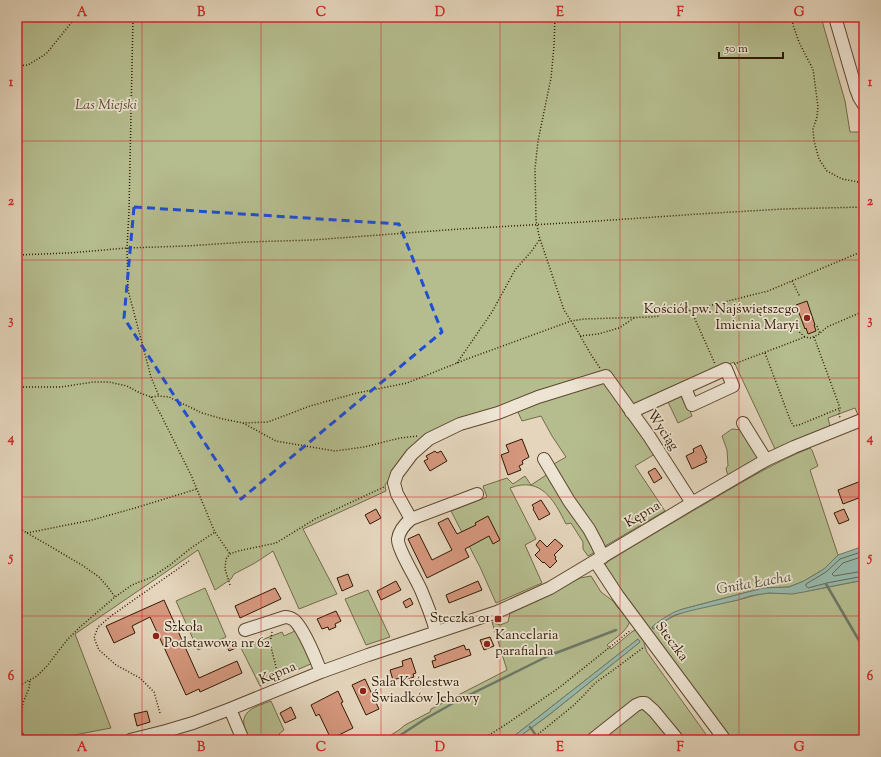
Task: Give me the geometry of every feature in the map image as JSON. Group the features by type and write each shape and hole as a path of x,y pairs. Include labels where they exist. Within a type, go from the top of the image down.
{"street":[{"path":"835,17 856,89 864,105"},
{"path":"631,412 685,388 722,369 733,386 692,404 685,388"},
{"path":"411,519 397,494 394,483 398,474 412,454 429,439 460,424 498,413 538,397 606,376"},
{"name":"Wyciąg","path":"606,376 649,436 692,503"},
{"name":"Kępna","path":"130,740 193,723 321,672 436,631 497,612 550,588 766,460 864,419"},
{"path":"743,423 766,460"},
{"name":"Steczka","path":"544,458 569,501 589,529 597,544 599,559 638,623 652,640 724,740"},
{"path":"436,631 420,589 401,550 398,541 399,534 404,525 411,519 477,494"},
{"path":"245,630 285,617 294,620 300,627 321,672"},
{"path":"592,740 636,706 641,703 645,703 654,711 678,740"},
{"path":"230,709 243,740"}],"path":[{"path":"17,66 28,65 46,54 76,17"},
{"path":"133,17 127,248 128,290 151,377 159,396"},
{"path":"555,17 554,46 550,78 538,141 535,169 536,224 564,310 606,376"},
{"path":"792,17 799,42 813,70 818,107 813,129 814,141 819,159 827,171 842,179 864,183"},
{"path":"17,255 68,253 127,248 312,240 460,228 583,222 722,212 864,207"},
{"path":"457,363 492,312 515,270 540,239"},
{"path":"680,314 760,293 856,254 864,257"},
{"path":"792,281 800,297"},
{"path":"691,310 722,369 805,337 814,337 820,334 827,327 864,311"},
{"path":"17,387 61,387 93,382 109,382 126,386 151,397 169,397 202,413 223,419 243,423 268,422 310,406 357,393 408,383 570,321 584,319 660,316"},
{"path":"580,336 598,334 619,328 634,317"},
{"path":"817,326 820,334"},
{"path":"795,328 805,337"},
{"path":"814,337 840,408 839,414"},
{"path":"765,352 791,422 794,426 840,408"},
{"path":"151,397 197,489 215,532 230,554"},
{"path":"243,423 276,441 335,451 364,447 417,436 427,437 429,439"},
{"path":"230,585 225,569 226,559 230,554 276,543 315,519 384,486 394,485"},
{"path":"27,533 92,520 197,489"},
{"path":"17,527 82,565 98,577 115,597"},
{"path":"17,687 37,676 67,640 115,597 132,586 152,577 215,532"},
{"path":"160,713 154,692 140,678 116,665 99,650 94,638 98,627 189,561"},
{"path":"269,622 272,633 270,643 279,683"},
{"path":"481,740 560,687 638,623"},
{"path":"531,740 574,705 595,683 652,640"},
{"path":"20,724 30,680"},
{"path":"17,718 25,740"}],"highlighted area":[{"path":"134,207 399,224 442,332 241,499 124,318"}],"green space":[{"name":"Las Miejski","path":"17,17 821,17 845,101 850,132 864,132 864,412 858,415 855,408 828,418 830,426 775,449 734,362 622,410 655,454 635,466 665,511 588,556 583,549 583,542 571,523 566,524 557,507 545,492 530,485 521,485 510,488 536,539 525,545 542,583 496,603 480,567 451,511 487,497 483,486 507,478 513,484 525,476 531,485 554,470 552,465 566,457 541,416 522,421 517,410 422,437 385,485 386,491 303,529 337,594 299,609 273,551 234,574 231,579 215,590 198,550 75,634 111,728 48,740 17,740"},
{"path":"684,394 692,416 678,423 668,402"},
{"path":"732,429 742,430 757,456 757,459 729,475 726,468 728,466 727,450 722,436"},
{"path":"810,448 818,466 810,470 838,555 824,569 804,581 789,587 763,588 683,609 675,612 652,628 656,628 674,616 697,608 761,594 794,593 864,580 864,740 728,740 618,589 605,565 607,562 620,554 750,478"},
{"path":"591,576 601,592 613,601 630,620 627,628 607,645 611,649 633,631 637,630 646,639 644,644 647,652 710,740 515,740 640,642 638,639 509,740 383,740 405,725 430,712 431,709 507,670 492,622 500,625 508,622 510,613 553,593 580,578"},
{"path":"205,588 226,637 198,650 176,601"},
{"path":"368,590 390,637 366,645 345,599"},
{"path":"297,630 313,663 260,686 241,648 282,632 284,636"},
{"path":"271,701 284,730 279,734 282,740 250,740 244,725 246,715 253,708"}],"water":[{"name":"Gniła Łacha","path":"864,546 864,580 792,594 769,593 750,596 675,615 655,628 652,628 667,616 683,609 763,588 789,587 804,581 824,569 838,555"},
{"path":"638,639 640,642 550,714 515,740 509,740"}],"building":[{"name":"Kościół pw. Najświętszego Imienia Maryi","path":"807,301 816,331 808,334 796,305"},
{"path":"522,439 529,457 522,461 523,464 519,466 521,470 508,475 501,455 509,452 506,445"},
{"path":"701,445 707,458 705,459 707,462 692,469 686,456 694,452 693,449"},
{"path":"435,451 437,453 441,451 447,461 430,471 424,461 428,459 426,456"},
{"path":"655,468 662,478 654,483 648,472"},
{"path":"861,481 864,489 864,496 843,504 838,490"},
{"path":"541,500 550,514 539,520 532,505"},
{"path":"376,509 381,518 370,524 365,515"},
{"path":"844,509 849,520 839,524 834,513"},
{"path":"488,516 500,540 493,544 489,536 465,549 469,557 427,578 408,539 419,534 432,560 452,550 438,523 448,518 457,534 476,525 475,523"},
{"path":"555,539 563,546 554,555 557,561 550,568 535,555 540,550 536,545 540,540 547,547"},
{"path":"348,574 353,586 342,591 337,578"},
{"path":"396,581 401,590 381,600 377,591"},
{"path":"478,581 482,590 449,603 446,595"},
{"path":"275,588 281,599 240,618 235,606"},
{"path":"410,598 413,604 406,608 403,602"},
{"path":"164,600 199,678 237,661 242,673 200,692 199,689 186,695 150,617 132,626 135,633 114,643 106,626"},
{"path":"336,611 341,621 335,624 336,627 329,630 328,627 322,629 317,619"},
{"name":"Kancelaria parafialna","path":"490,637 494,646 484,650 480,640"},
{"path":"234,640 238,647 229,651 226,644"},
{"path":"464,645 466,650 469,649 471,655 434,668 432,661 436,660 434,656"},
{"path":"411,658 416,673 413,674 414,677 407,679 406,676 393,680 390,670 403,666 402,661"},
{"name":"Sala Królestwa Świadków Jehowy","path":"365,679 379,709 366,715 352,685"},
{"path":"338,691 343,702 341,703 353,728 331,739 319,714 316,716 311,705"},
{"path":"291,707 296,718 285,723 280,713"},
{"path":"147,711 150,722 137,726 134,714"}],"waterway":[{"path":"826,584 864,649"},
{"path":"393,740 425,719 457,701 548,656 616,630"},
{"path":"530,727 535,734"},
{"path":"860,740 864,738"}],"place":[{"name":"Kościół pw. Najświętszego Imienia Maryi","path":"807,318"},
{"name":"Steczka 01","path":"498,619"},
{"name":"Szkoła Podstawowa nr 62","path":"156,636"},
{"name":"Kancelaria parafialna","path":"487,644"},
{"name":"Sala Królestwa Świadków Jehowy","path":"363,691"}]}
